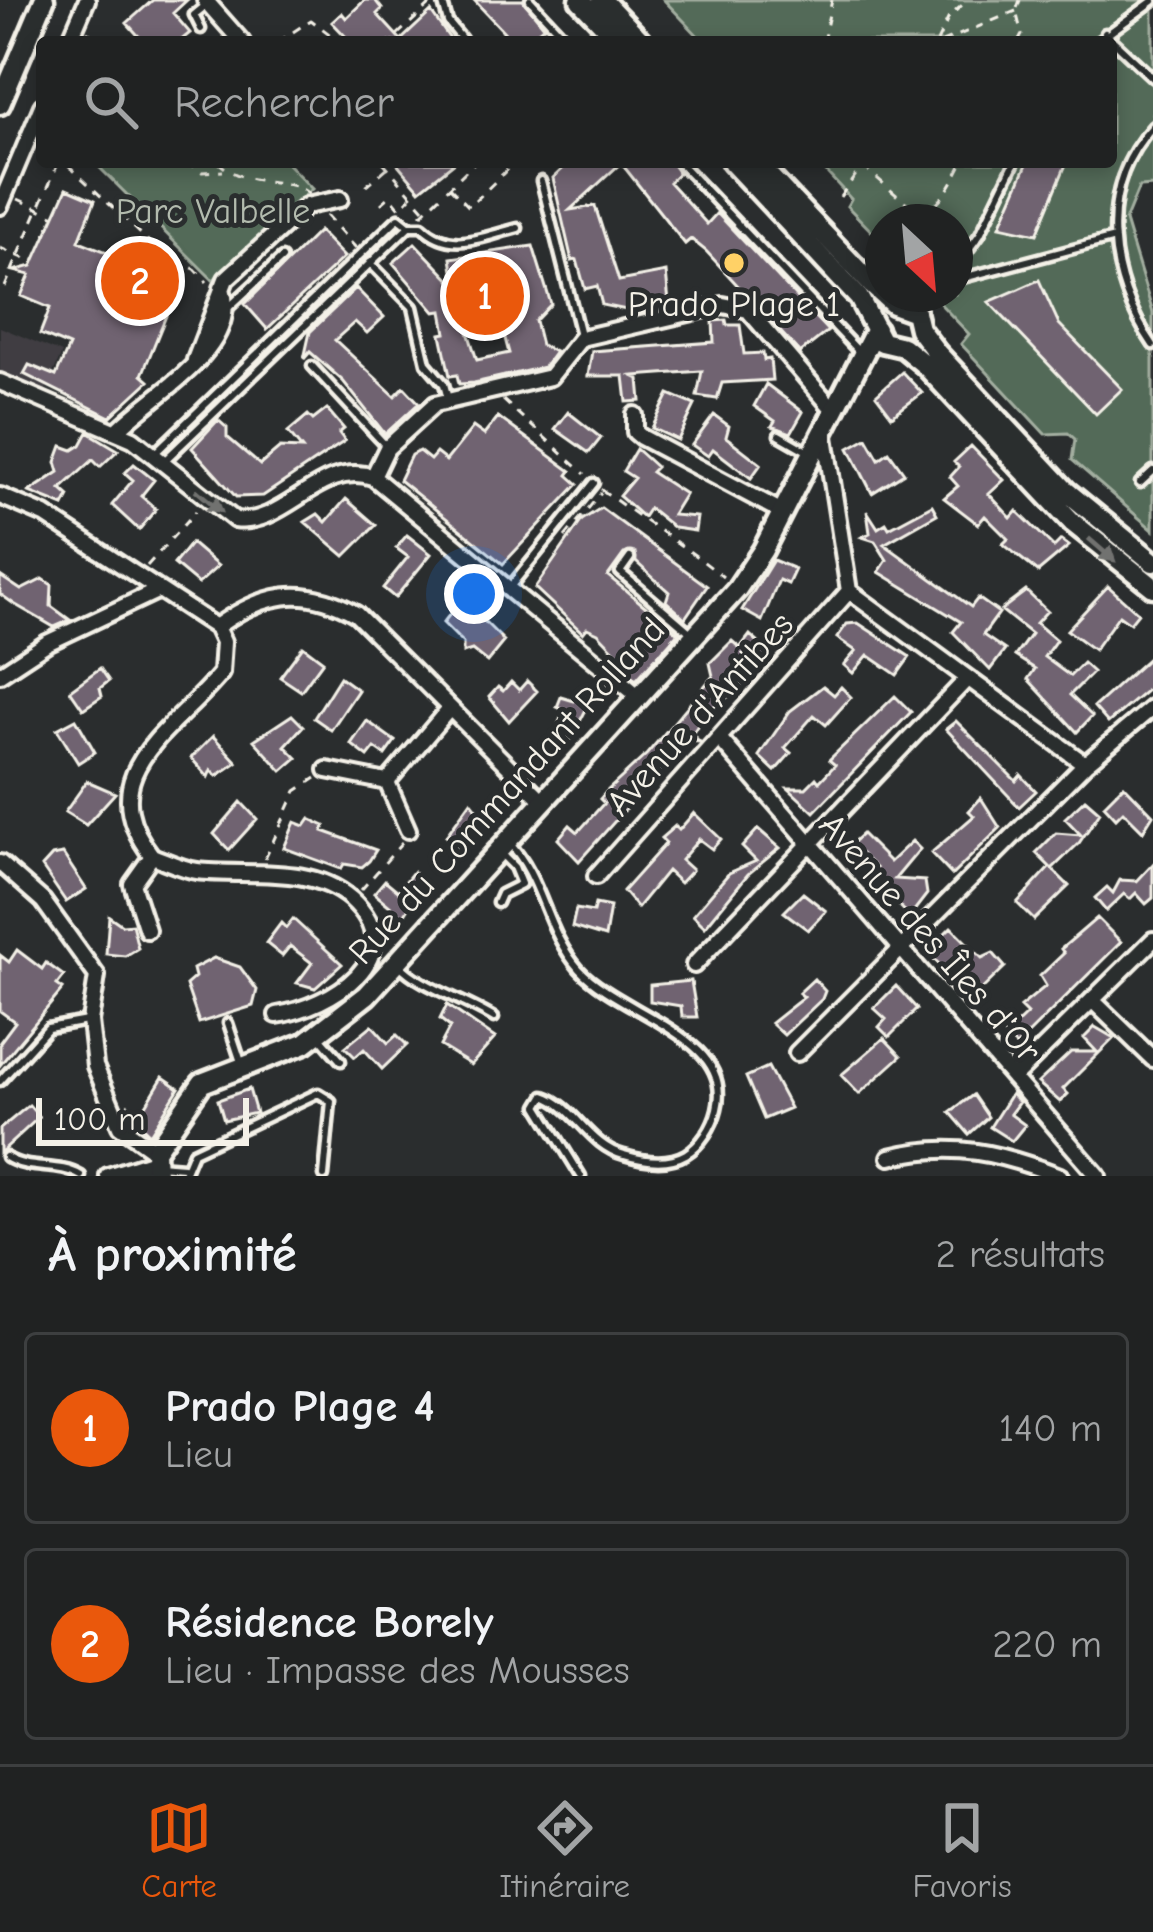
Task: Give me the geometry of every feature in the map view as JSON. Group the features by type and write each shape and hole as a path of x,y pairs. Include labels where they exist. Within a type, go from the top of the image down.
{"main road":[{"path":"0,104 44,0"},
{"path":"580,0 614,36"},
{"path":"602,0 636,36"},
{"path":"737,168 876,325 882,341 899,347 1073,524 1153,587"},
{"path":"762,168 865,270"},
{"name":"Rue du Commandant Rolland","path":"155,1163 202,1083 318,1034 367,994 737,589 828,418 853,381 876,325 894,312"},
{"path":"907,312 1066,491 1153,562"},
{"name":"Rue du Commandant Rolland","path":"853,381 920,329"}],"street":[{"path":"72,36 87,0"},
{"path":"206,2 237,36"},
{"path":"3,200 36,120"},
{"path":"116,430 195,360 221,318 214,285 306,206 340,199"},
{"path":"373,477 387,448 435,404 555,374 581,338 739,305 828,418 830,482 849,591 1085,764"},
{"path":"0,382 116,430 227,516 242,521 260,518 339,475 373,477 635,699"},
{"path":"635,415 635,432 641,437 782,512"},
{"path":"807,459 830,482"},
{"path":"0,496 45,514 216,627 223,642 221,673 158,736 133,776 129,812 152,856 195,871 259,873 319,882 352,900 372,936 368,961 326,1003 277,1015"},
{"name":"Avenue d'Antibes","path":"596,876 849,591"},
{"path":"0,674 47,643 163,592"},
{"path":"216,627 269,597 290,593 325,599 356,614 542,800"},
{"path":"694,964 967,679"},
{"path":"387,782 449,709"},
{"path":"797,1053 1085,764 1150,717"},
{"name":"Avenue des Îles d'Or","path":"719,738 1098,1176"},
{"path":"328,770 387,782"},
{"path":"387,782 408,830"},
{"path":"146,930 131,884 152,856"},
{"path":"0,863 43,901 97,976 91,1054 120,1126 155,1163 108,1176"},
{"path":"1012,1078 1153,940"},
{"path":"1092,1000 1153,1059"},
{"path":"890,1157 928,1148 969,1147 1060,1176"}],"lane":[{"path":"439,0 459,36"},
{"path":"530,0 563,36"},
{"path":"1102,36 1153,1"},
{"path":"201,29 194,15 206,2"},
{"path":"1105,33 1108,36"},
{"path":"1117,44 1153,78"},
{"path":"1153,126 1136,150 1114,201 1111,239 1153,345"},
{"path":"685,168 863,357"},
{"path":"973,244 1012,168"},
{"path":"542,181 581,338"},
{"path":"158,458 399,218 451,245 518,229"},
{"path":"158,458 409,226"},
{"path":"973,275 1111,239"},
{"path":"221,318 283,258"},
{"path":"370,263 413,308 426,364 444,384 448,399"},
{"path":"312,366 387,448"},
{"path":"779,435 807,459"},
{"path":"1140,483 1153,472"},
{"path":"507,591 594,483"},
{"path":"630,558 620,572 694,636"},
{"path":"497,904 501,894 521,884 501,845"},
{"path":"501,845 531,870 545,915 576,967 606,995 694,1044 713,1062 718,1082 715,1119 692,1151 674,1160 617,1154 544,1096 538,1106 544,1120 581,1176"},
{"path":"396,962 410,976 454,992 494,1018"},
{"path":"0,1081 48,1028 90,1021"},
{"path":"227,1023 243,1066"},
{"path":"318,1034 341,1061"},
{"path":"155,1163 183,1172 193,1152 319,1093 331,1101 324,1176"},
{"path":"6,1157 21,1166 71,1170 81,1176"}],"path":[{"path":"397,35 439,0"},
{"path":"824,36 832,0"},
{"path":"942,36 949,17 968,0"},
{"path":"1020,0 1016,10 1021,36"},
{"path":"954,36 1016,10"},
{"path":"287,36 310,20 332,36"},
{"path":"5,287 56,168"},
{"path":"71,168 163,255 205,275 214,285"},
{"path":"196,168 227,170"},
{"path":"225,168 262,184 301,187 362,254"},
{"path":"366,186 382,168"},
{"path":"389,168 426,211 469,168"},
{"path":"450,187 469,207 509,168"},
{"path":"846,168 851,176"},
{"path":"840,196 860,168"},
{"path":"869,168 913,207 933,210 943,204 960,168"},
{"path":"381,204 390,196 400,208 412,196"},
{"path":"3,200 55,216"},
{"path":"0,248 34,262"},
{"path":"493,391 594,483 653,530 671,534 737,589"},
{"path":"138,577 200,506"},
{"path":"259,873 296,790 328,770"},
{"path":"352,900 408,830"}],"shaded area":[{"path":"0,327 62,353 45,392 0,373"}],"green space":[{"path":"664,0 1153,0 1153,186 1139,187 1125,221 1153,313 1153,530 1072,460 1075,439 1068,433 1045,434 961,344 969,334 948,312 973,312 973,204 865,204 865,224 847,206 851,199 823,168 1117,168 1117,36 698,36"},
{"name":"Parc Valbelle","path":"100,168 292,168 312,189 213,280"}],"building":[{"path":"153,0 187,0 173,13 190,33 186,36 139,36 127,23"},
{"path":"365,0 375,0 382,9 377,14 397,36 345,36 332,22 342,13 346,18"},
{"path":"474,0 523,0 544,26 539,30 543,36 500,36 504,32"},
{"path":"431,12 448,36 405,36"},
{"path":"401,168 448,168 420,190"},
{"path":"564,168 616,168 570,210 595,206 619,281 666,272 669,303 641,313 602,305 597,286 585,289 577,260 572,261 553,178"},
{"path":"625,168 675,168 679,173 669,182 707,224 717,213 828,331 800,353 706,251 691,239 685,244"},
{"path":"1025,168 1064,168 1037,234 1000,226"},
{"path":"67,188 95,200 79,241 180,281 142,375 149,381 110,417 24,374 29,365 56,376 69,346 40,334 50,308 21,296 30,275 14,271 32,266"},
{"path":"319,231 344,257 267,329 245,304"},
{"path":"415,243 455,285 451,258 533,246 551,304 535,321 541,345 555,352 544,367 459,384 457,375 450,376 441,334 446,333 442,311 435,312 393,263","holes":["495,302 509,353 477,360 461,310"]},
{"path":"1039,280 1059,324 1122,389 1096,414 989,302"},
{"path":"356,288 384,317 367,333 355,322 335,340 395,396 404,387 419,403 385,434 343,381 310,352 304,359 310,332"},
{"path":"726,320 727,325 740,325 744,354 763,353 764,360 770,359 772,380 722,383 717,399 697,396 702,371 633,376 639,379 641,401 627,402 624,376 588,376 592,351 714,342 713,321"},
{"path":"902,372 922,393 892,416 876,395"},
{"path":"766,384 803,412 791,433 772,426 775,421 754,406"},
{"path":"669,394 695,405 678,440 652,428"},
{"path":"327,409 344,429 339,433 345,441 263,496 236,497 192,448 218,420 227,428 227,437 260,465 280,448 302,449 288,432 308,415 313,420"},
{"path":"568,412 601,438 589,453 555,429"},
{"path":"714,415 729,426 726,437 761,464 751,478 713,449 708,456 692,445"},
{"path":"498,417 571,471 568,475 578,484 503,564 399,480 411,455 419,451 430,460 436,453 446,461 473,427 484,435"},
{"path":"88,432 118,450 100,467 93,460 61,489 69,496 64,506 29,492 59,472 56,462 62,446 73,450"},
{"path":"867,438 879,459 889,452 904,473 872,493 849,448"},
{"path":"971,446 1004,480 989,494 1011,518 1017,511 1054,547 1061,540 1069,546 1038,572 1003,544 1008,539 985,516 978,524 944,498 958,486 950,477 959,467 954,462"},
{"path":"636,449 656,467 651,472 685,494 672,515 697,517 695,531 674,528 649,508 643,517 619,496 634,478 623,471"},
{"path":"134,464 154,480 141,496 156,509 139,530 112,505 133,480 125,473"},
{"path":"346,499 376,525 345,556 305,522 318,514 326,522"},
{"path":"932,505 937,514 884,544 971,607 978,598 999,613 983,635 1005,650 990,670 953,632 961,622 879,572 887,560 875,541 862,537 870,533 867,511 878,528 886,523 889,528"},
{"path":"601,508 707,586 685,618 666,601 669,592 636,562 635,553 624,554 608,576 678,633 636,680 612,660 619,655 598,633 587,628 583,633 535,588 582,520"},
{"path":"407,535 431,554 395,598 383,588 408,557 396,548"},
{"path":"191,543 218,566 198,584 174,564"},
{"path":"773,560 795,569 788,584 779,580 762,621 742,610"},
{"path":"0,576 21,590 43,579 52,585 51,606 70,620 54,627 14,604 0,594"},
{"path":"1108,586 1138,613 1130,623 1119,615 1094,650 1067,630"},
{"path":"1026,591 1047,611 1036,623 1056,640 1044,657 1070,676 1083,663 1093,672 1070,695 1092,716 1077,732 1028,679 1035,669 1015,656 1031,634 1001,610"},
{"path":"462,599 504,641 487,662 472,650 463,653 463,643 443,623"},
{"path":"858,623 910,657 897,675 868,655 853,673 844,665 856,651 837,638 847,624"},
{"path":"750,635 768,651 766,656 735,692 708,710 692,734 700,742 687,741 579,861 558,839 570,825 578,832 604,803 600,799 607,791 647,754 713,676 710,663 732,641 740,648"},
{"path":"303,646 323,661 301,691 280,677"},
{"path":"1153,654 1153,685 1108,723 1094,707"},
{"path":"100,668 109,681 100,688 102,696 83,709 70,690"},
{"path":"340,677 358,690 331,730 314,718"},
{"path":"527,681 537,691 509,721 489,697 498,687 503,691 511,682 519,690"},
{"path":"823,686 834,695 841,687 851,697 826,725 814,715 785,748 791,753 775,771 759,756 790,711"},
{"path":"579,689 594,694 571,739 555,733 564,710 557,707 561,697 574,701"},
{"path":"895,696 911,712 814,812 788,788 806,788 816,778 819,782 835,765 829,760"},
{"path":"292,715 303,726 285,746 297,758 282,771 254,740"},
{"path":"76,719 95,752 78,763 57,729"},
{"path":"367,721 395,741 385,755 375,748 368,757 351,744"},
{"path":"956,721 1016,781 1021,775 1036,791 1019,807 946,729"},
{"path":"213,736 237,762 217,776 211,770 208,777 191,758"},
{"path":"87,781 115,793 86,825 65,812"},
{"path":"1124,785 1153,815 1143,831 1123,811 1116,818 1104,805"},
{"path":"981,798 1000,828 952,875 931,853 974,816 969,811"},
{"path":"1085,799 1100,812 1079,843 1052,869 1069,886 1034,920 1017,903 1050,867 1036,853 1056,833 1081,835 1065,818"},
{"path":"471,801 489,824 461,849 446,836"},
{"path":"241,802 257,819 229,850 214,834"},
{"path":"694,813 721,839 712,849 699,839 681,860 692,870 680,883 667,871 637,908 623,891 666,843 661,838 675,826 679,830"},
{"path":"310,819 325,826 323,831 376,850 362,867 344,864 341,869 284,848 295,822 305,826"},
{"path":"758,829 780,848 748,874 705,927 693,915 729,873 756,861 742,847"},
{"path":"862,834 890,862 912,841 920,849 895,879 925,881 927,894 910,916 868,876 876,868 851,844"},
{"path":"63,854 86,889 66,902 42,867 52,856"},
{"path":"1153,864 1153,898 1146,904 1136,893 1130,899 1124,894 1106,911 1095,898 1107,887 1113,893 1120,880 1137,881"},
{"path":"413,872 425,882 403,917 374,893 385,880 398,891"},
{"path":"803,893 826,911 808,930 784,912"},
{"path":"595,904 610,907 605,937 572,927 576,909 593,912"},
{"path":"109,916 122,925 132,924 138,948 125,956 106,954"},
{"path":"1097,918 1121,942 1016,1046 1005,1035 1027,1014 1020,1007 1046,986 1040,976 1064,953 1061,949"},
{"path":"293,919 342,964 315,988 297,983 312,963 290,946 282,956 266,943 281,923 286,928"},
{"path":"951,927 982,958 993,953 1005,967 973,998 932,957 936,942"},
{"path":"17,950 42,969 46,963 64,976 57,985 63,989 0,1065 0,1042 15,1022 0,1011 0,955 9,962"},
{"path":"214,958 240,967 257,990 253,1006 199,1023 186,985 195,977 193,969"},
{"path":"814,979 825,991 822,999 784,1035 771,1023 804,997 799,993"},
{"path":"691,981 697,1017 682,1017 681,1006 650,1001 650,985"},
{"path":"896,986 917,1009 889,1037 879,1027 886,1019 874,1008"},
{"path":"447,1005 495,1038 471,1065 440,1046 450,1027 440,1019"},
{"path":"372,1025 388,1043 397,1035 407,1045 382,1069 364,1049 355,1057 345,1047"},
{"path":"1095,1027 1114,1038 1063,1089 1068,1094 1060,1102 1038,1083 1071,1052 1097,1052 1084,1038"},
{"path":"884,1038 901,1056 859,1094 841,1075"},
{"path":"768,1067 790,1108 764,1119 746,1077"},
{"path":"163,1077 179,1088 150,1134 125,1110 128,1105 140,1115"},
{"path":"249,1089 256,1113 224,1120 218,1100"},
{"path":"1011,1094 1019,1102 1010,1114 1025,1125 1012,1141 990,1127"},
{"path":"973,1095 988,1117 969,1134 950,1112"},
{"path":"29,1105 39,1117 0,1153 0,1129"}],"place":[{"name":"Prado Plage 1","path":"734,263"},
{"name":"Résidence Borely","path":"140,281"},
{"name":"Prado Plage 4","path":"485,296"}]}
